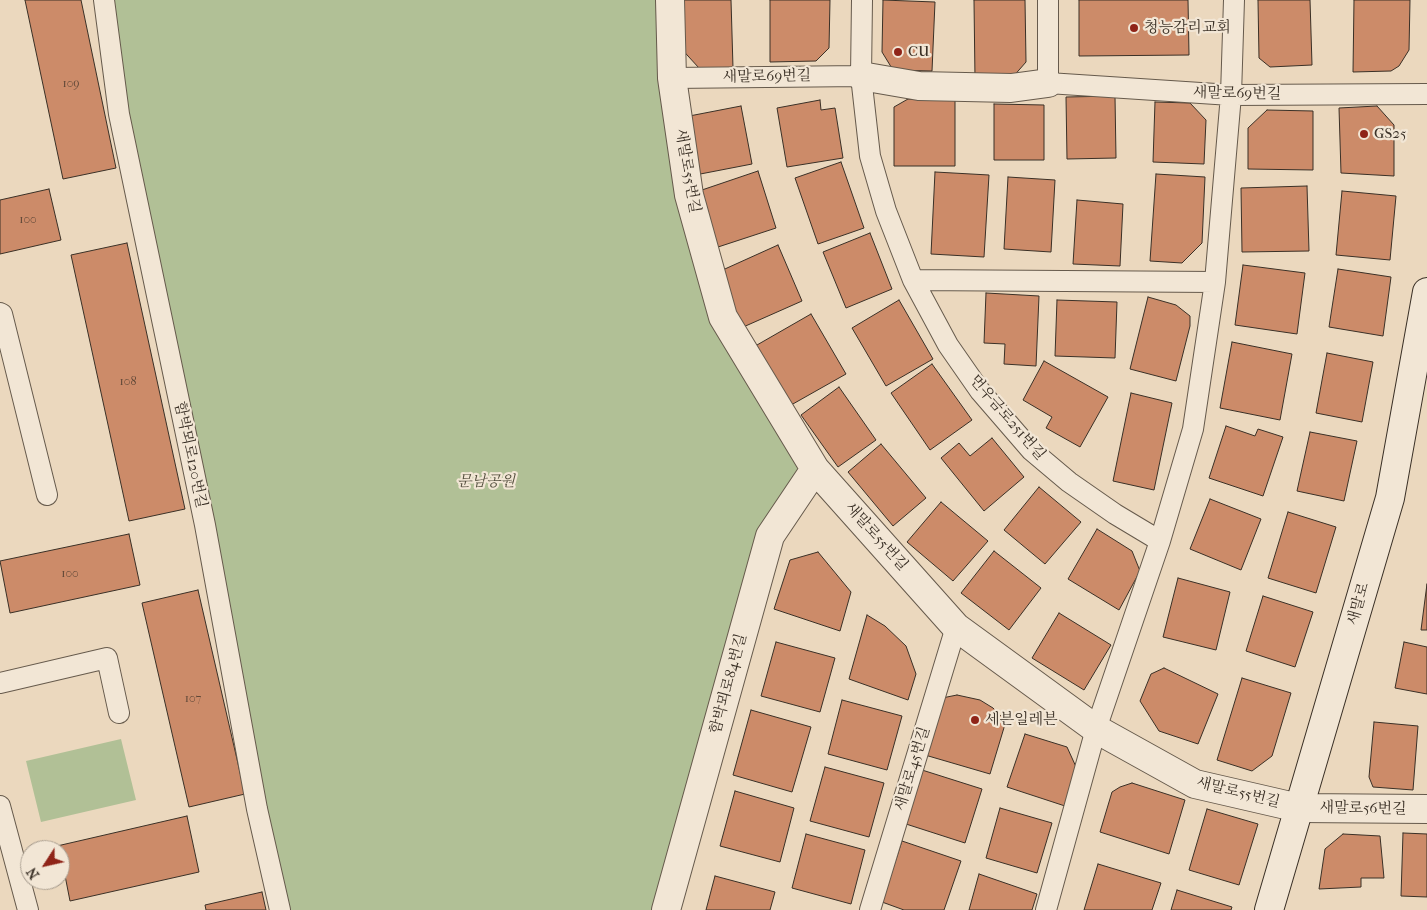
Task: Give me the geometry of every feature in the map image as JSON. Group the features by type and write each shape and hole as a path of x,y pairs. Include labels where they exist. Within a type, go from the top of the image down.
{"street":[{"name":"새말로55번길","path":"670,0 672,78 689,195 723,316 815,469 956,627 1096,729 1195,784 1300,808"},
{"name":"새말로69번길","path":"861,76 919,86 1011,88 1048,84"},
{"name":"새말로","path":"1269,910 1390,498 1427,292"},
{"name":"함박뫼로84번길","path":"666,910 770,536 815,469"},
{"name":"새말로56번길","path":"1300,808 1427,810"}],"lane":[{"name":"함박뫼로120번길","path":"104,0 119,114 205,525 257,809 280,910"},
{"path":"861,76 862,0"},
{"path":"1048,0 1048,84"},
{"path":"1046,910 1096,729 1160,540 1193,428 1215,282 1231,95 1234,0"},
{"name":"새말로69번길","path":"672,78 861,76"},
{"name":"먼우금로251번길","path":"861,76 870,156 886,210 913,280 948,345 969,376 1032,450 1069,482 1115,514 1160,540"},
{"name":"새말로69번길","path":"1048,84 1231,95 1427,94"},
{"path":"913,280 1215,282"},
{"path":"0,313 2,314 47,496"},
{"name":"새말로45번길","path":"870,910 956,627"},
{"path":"0,683 107,658 119,714"},
{"path":"1,819 28,910"}],"green space":[{"name":"문남공원","path":"104,0 666,0 723,317 815,469 770,536 666,910 280,910"},
{"path":"121,739 136,800 41,822 26,761"}],"building":[{"path":"25,0 81,0 116,168 63,179"},
{"path":"676,0 731,0 733,68 699,68 677,44"},
{"path":"770,0 830,0 829,48 816,61 770,62"},
{"path":"883,0 935,2 932,71 893,70 882,52"},
{"path":"974,0 1025,0 1026,62 1012,78 975,79"},
{"name":"청능감리교회","path":"1079,0 1188,0 1189,55 1079,56"},
{"path":"1258,0 1310,0 1312,65 1270,67 1259,58"},
{"path":"1354,0 1410,0 1409,50 1399,66 1391,71 1353,72"},
{"path":"1115,96 1116,158 1067,159 1066,97"},
{"path":"908,99 955,99 955,166 894,166 894,107"},
{"path":"820,100 821,110 835,108 843,158 787,167 777,108"},
{"path":"1155,102 1190,103 1206,120 1204,164 1153,162"},
{"path":"994,104 1044,105 1044,160 994,160"},
{"path":"741,106 752,164 690,176 679,118"},
{"path":"1377,106 1394,125 1394,176 1341,173 1339,108"},
{"path":"1267,110 1313,111 1313,170 1248,169 1248,128"},
{"path":"841,162 864,228 818,244 795,178"},
{"path":"758,171 776,228 715,248 696,192"},
{"path":"935,172 989,175 984,257 931,254"},
{"path":"1156,174 1205,177 1202,243 1182,263 1150,261"},
{"path":"1008,177 1055,180 1051,252 1004,249"},
{"path":"1307,186 1309,251 1242,252 1241,188"},
{"path":"49,189 61,240 0,254 0,200"},
{"path":"1342,191 1396,196 1390,260 1336,255"},
{"path":"1077,200 1123,204 1120,266 1073,264"},
{"path":"870,233 892,289 846,308 823,252"},
{"path":"127,243 185,509 129,521 71,255"},
{"path":"778,245 802,301 741,328 716,273"},
{"path":"1243,265 1305,273 1297,334 1235,325"},
{"path":"1338,269 1391,277 1383,336 1329,327"},
{"path":"986,293 1039,296 1036,366 1004,364 1005,344 984,343"},
{"path":"1148,297 1176,305 1190,316 1190,326 1176,381 1130,369"},
{"path":"899,300 933,359 886,386 852,328"},
{"path":"1057,300 1117,302 1115,358 1055,356"},
{"path":"811,314 846,374 784,409 750,349"},
{"path":"1232,342 1292,354 1280,420 1220,408"},
{"path":"1327,353 1373,362 1362,422 1316,413"},
{"path":"1044,361 1108,397 1080,447 1046,428 1052,417 1023,400"},
{"path":"932,364 972,420 930,450 891,393"},
{"path":"839,387 876,440 838,467 801,415"},
{"path":"1131,393 1172,403 1154,490 1113,481"},
{"path":"1226,426 1255,436 1258,429 1283,437 1263,496 1209,478"},
{"path":"1310,432 1357,441 1344,501 1297,491"},
{"path":"992,438 1024,477 984,511 941,458 959,443 970,456"},
{"path":"881,444 926,498 893,526 848,472"},
{"path":"1039,487 1081,522 1045,564 1004,530"},
{"path":"1210,499 1261,519 1241,570 1190,549"},
{"path":"941,502 988,541 953,581 907,542"},
{"path":"1288,512 1336,527 1316,593 1268,578"},
{"path":"1097,529 1132,551 1140,571 1119,610 1068,579"},
{"path":"129,534 140,585 10,613 0,561"},
{"path":"994,551 1041,588 1009,630 961,593"},
{"path":"818,552 851,592 840,631 774,609 790,560"},
{"path":"1178,578 1230,592 1216,650 1163,637"},
{"path":"1427,584 1427,630 1421,630"},
{"path":"198,590 245,794 189,807 142,603"},
{"path":"1263,596 1313,612 1295,667 1246,651"},
{"path":"1059,613 1111,645 1084,690 1032,658"},
{"path":"867,615 885,626 906,646 916,674 908,700 849,679"},
{"path":"776,642 835,658 820,712 761,696"},
{"path":"1404,642 1427,647 1427,694 1395,688"},
{"path":"1164,668 1218,694 1198,744 1159,731 1140,701 1151,674"},
{"path":"1242,678 1291,693 1272,756 1252,771 1217,760"},
{"path":"957,695 980,700 993,708 1006,721 990,774 925,755 942,698"},
{"path":"842,700 902,716 887,770 828,754"},
{"path":"751,710 811,727 792,792 733,775"},
{"path":"1374,722 1418,726 1413,790 1373,787 1369,777"},
{"path":"1025,734 1067,747 1077,769 1065,806 1007,787"},
{"path":"825,767 884,783 869,837 810,821"},
{"path":"922,770 982,789 965,843 906,824"},
{"path":"1132,783 1185,800 1169,854 1100,832 1112,792"},
{"path":"735,791 794,808 780,862 720,846"},
{"path":"1000,808 1052,823 1037,873 986,858"},
{"path":"1207,809 1258,824 1239,885 1189,870"},
{"path":"187,816 199,872 70,901 68,890 70,890 70,843"},
{"path":"1403,833 1427,834 1427,897 1401,896"},
{"path":"806,834 865,850 851,904 792,888"},
{"path":"1343,834 1380,836 1384,878 1361,878 1361,887 1319,889 1325,849"},
{"path":"902,841 961,861 944,910 904,910 882,902"},
{"path":"1098,864 1161,883 1152,910 1084,910"},
{"path":"979,874 1037,894 1032,910 969,910"},
{"path":"715,876 775,892 770,910 706,910"},
{"path":"1177,890 1232,907 1231,910 1171,910"},
{"path":"262,892 266,910 206,910 205,905"}],"place":[{"name":"청능감리교회","path":"1134,28"},
{"name":"CU","path":"898,52"},
{"name":"GS25","path":"1364,134"},
{"name":"세븐일레븐","path":"975,720"}]}
